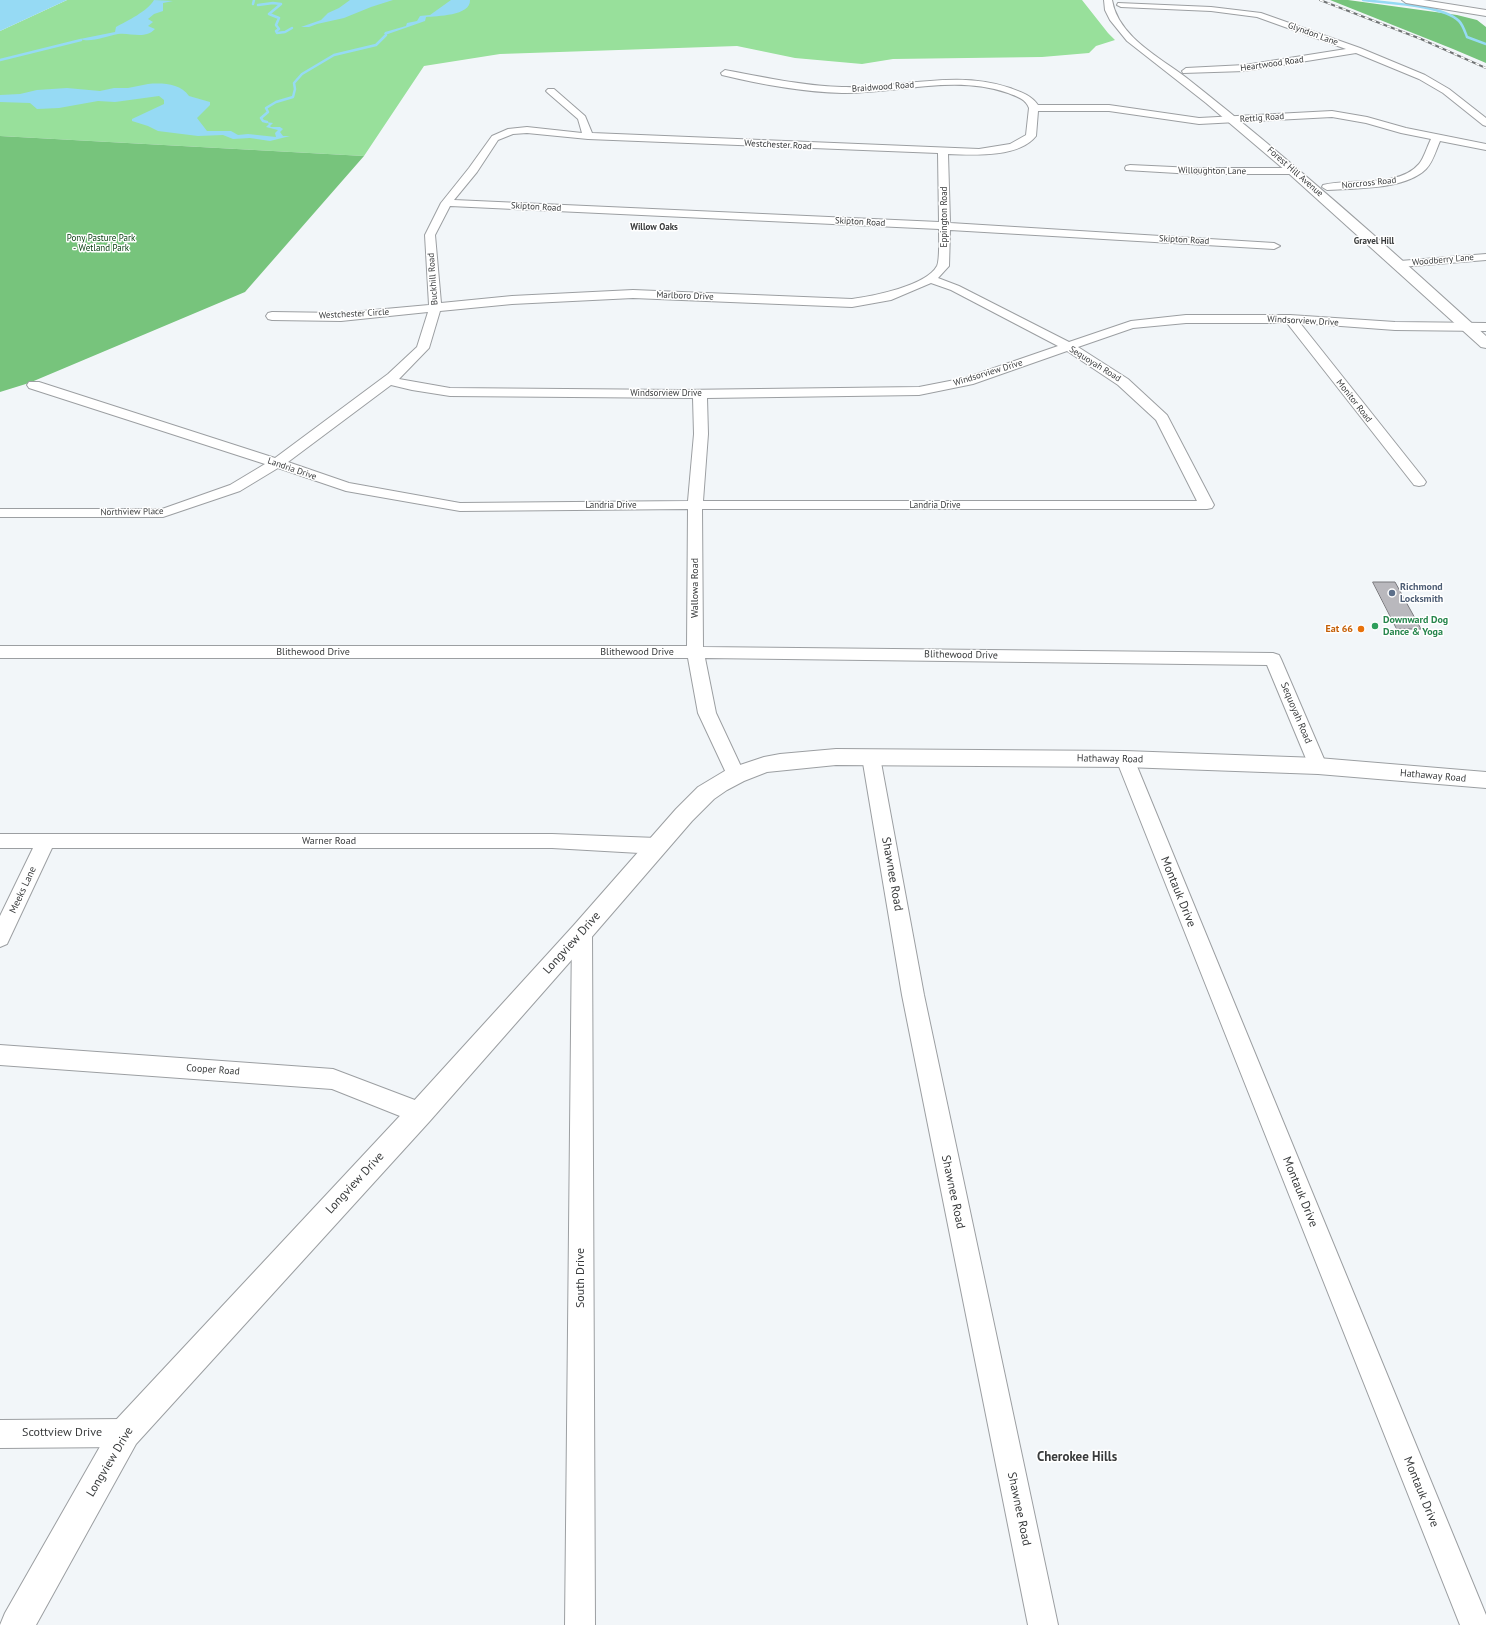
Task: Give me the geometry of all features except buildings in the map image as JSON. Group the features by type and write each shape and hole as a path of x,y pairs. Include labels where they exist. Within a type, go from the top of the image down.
{"main road":[{"name":"Forest Hill Avenue","path":"1108,0 1108,5 1112,16 1129,38 1240,119 1328,187 1459,302"},
{"path":"1406,0 1486,13"},
{"path":"1432,0 1486,9"},
{"path":"1456,0 1486,5"},
{"path":"1120,3 1125,17"},
{"name":"Forest Hill Avenue","path":"1132,26 1147,42 1186,72 1240,119 1294,171 1400,264 1486,344"},
{"path":"1470,312 1486,327"},
{"name":"Hathaway Road","path":"736,775 764,765 780,762 836,757 872,757 1125,759 1318,766 1486,780"},
{"name":"Longview Drive","path":"17,1625 124,1433 420,1114 684,815 706,793 736,775"}],"street":[{"name":"Glyndon Lane","path":"1120,3 1211,8 1258,15 1357,50 1422,77 1446,91 1486,123"},
{"name":"Heartwood Road","path":"1186,72 1245,68 1357,50"},
{"name":"Braidwood Road","path":"725,73 793,85 843,90 882,89 948,82 979,83 1004,87 1013,91 1028,100 1034,108"},
{"path":"551,91 582,118 588,136"},
{"name":"Rettig Road","path":"1034,108 1109,108 1198,121 1332,114 1368,120 1404,131 1486,147"},
{"name":"Westchester Road","path":"495,138 505,132 518,130 588,136 943,151 991,151 1013,146 1027,140 1031,136 1034,108"},
{"name":"Buckhill Road","path":"277,463 388,380 423,348 435,309 430,235 446,203 473,170 495,138"},
{"name":"Norcross Road","path":"1328,187 1379,184 1403,179 1422,167 1436,138"},
{"name":"Eppington Road","path":"931,279 943,266 945,226 943,151"},
{"name":"Willoughton Lane","path":"1130,168 1215,171 1294,171"},
{"name":"Skipton Road","path":"446,203 945,226 1274,246"},
{"name":"Woodberry Lane","path":"1400,264 1486,257"},
{"name":"Marlboro Drive","path":"435,309 512,300 633,294 852,303 887,297 931,279"},
{"name":"Sequoyah Road","path":"931,279 955,288 1069,347 1123,382 1162,418 1207,505"},
{"name":"Westchester Circle","path":"272,316 341,317 435,309"},
{"name":"Windsorview Drive","path":"388,380 412,386 450,392 700,394 919,391 968,381 1131,325 1186,319 1290,319 1395,326 1486,327"},
{"name":"Monitor Road","path":"1290,319 1419,482"},
{"name":"Landria Drive","path":"34,385 277,463 346,487 460,506 1207,505"},
{"name":"Wallowa Road","path":"700,394 701,434 695,505 695,652 707,713 736,775"},
{"name":"Northview Place","path":"0,513 163,513 235,488 277,463"},
{"name":"Blithewood Drive","path":"0,652 695,652 1273,659"},
{"name":"Sequoyah Road","path":"1273,659 1318,766"},
{"name":"Shawnee Road","path":"872,757 913,995 1043,1625"},
{"name":"Montauk Drive","path":"1125,759 1475,1625"},
{"name":"Warner Road","path":"0,841 552,841 657,846"},
{"name":"Meeks Lane","path":"0,938 46,841"},
{"name":"South Drive","path":"580,1625 582,932"},
{"name":"Cooper Road","path":"0,1055 333,1079 420,1114"},
{"name":"Scottview Drive","path":"0,1434 124,1433"}],"green space":[{"path":"67,0 1082,0 1115,40 1096,46 1089,53 1042,57 893,59 862,64 795,58 737,46 500,54 424,66 364,156 0,136 0,31"},
{"path":"1330,0 1348,0 1457,15 1477,20 1486,27 1486,63 1453,49"},
{"name":"Pony Pasture Park - Wetland Park","path":"0,136 364,156 245,292 29,383 0,392"}],"water":[{"path":"0,0 67,0 0,31"},
{"path":"154,0 173,1 163,3 163,11 154,14 148,19 153,22 148,26 155,29 151,32 142,35 118,34 99,39 80,39 115,32 116,27 142,12"},
{"path":"350,0 393,0 344,18 309,27 301,27 321,20 328,13 339,8"},
{"path":"451,0 470,0 469,5 459,12 426,17 425,21 388,34 384,34 385,32 406,26 407,23 417,21 420,16 430,15"},
{"path":"148,84 165,84 176,86 181,88 189,96 210,102 210,105 197,118 207,131 231,131 238,135 248,134 276,137 275,133 278,130 266,127 269,124 266,122 273,123 270,126 271,127 280,127 283,129 280,132 283,136 290,136 270,141 250,138 233,139 223,135 198,136 158,131 132,121 132,119 164,104 164,100 159,96 115,102 98,101 59,108 37,109 30,103 0,102 0,95 20,94 37,90 67,88 100,91"}],"waterway":[{"path":"253,4 254,0"},
{"path":"1363,0 1414,6 1440,11 1459,21 1467,37 1486,44"},
{"path":"258,5 273,3 281,4 269,14 279,18 276,25 279,29 276,31 277,33 285,32 292,28"},
{"path":"267,122 263,121 261,118 268,112 266,108 276,102 293,97 295,89 294,83 302,74 334,55 376,45 386,35"},
{"path":"0,60 81,40"}],"railway":[{"path":"1320,0 1421,39 1486,68"}],"place":[{"name":"Richmond Locksmith","path":"1392,593"},
{"name":"Downward Dog Dance & Yoga","path":"1375,626"},
{"name":"Eat 66","path":"1361,629"}],"district":[{"name":"Willow Oaks","path":"654,227"},
{"name":"Gravel Hill","path":"1374,241"},
{"name":"Cherokee Hills","path":"1077,1457"}]}
